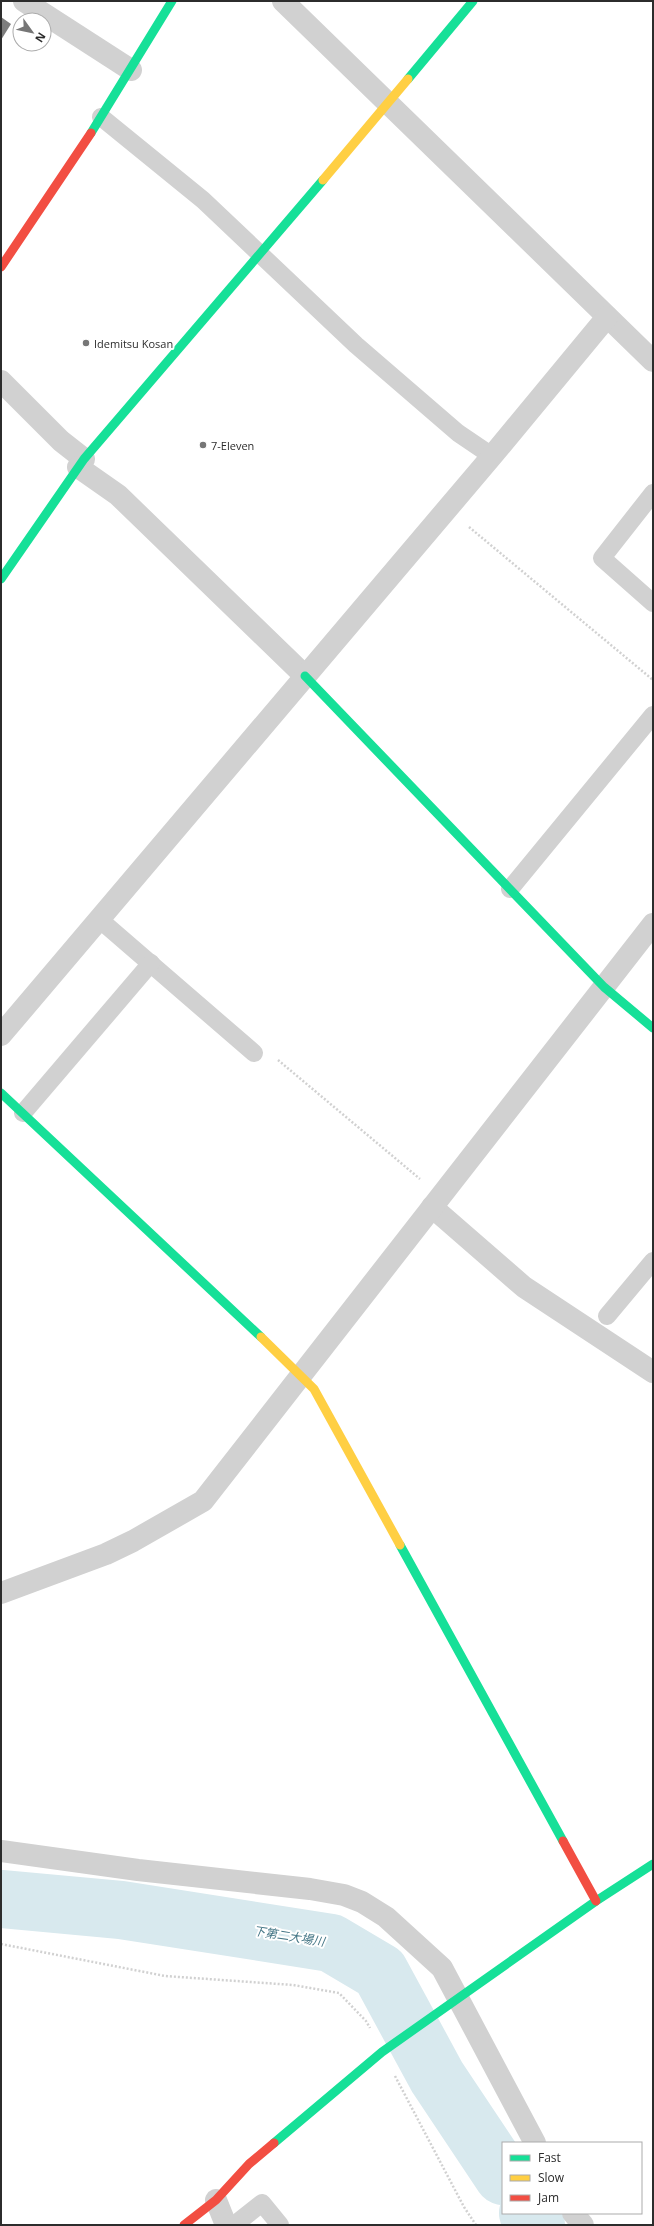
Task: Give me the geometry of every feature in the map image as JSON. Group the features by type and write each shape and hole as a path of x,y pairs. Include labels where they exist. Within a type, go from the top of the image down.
{"street":[{"path":"24,1 131,70"},
{"path":"1,267 102,117 172,1"},
{"path":"283,1 653,361"},
{"path":"1,579 81,463 260,255 473,1"},
{"path":"1,1035 608,317"},
{"path":"1,381 81,463 118,495 305,676 604,987 653,1028"},
{"path":"1,1593 106,1554 133,1541 203,1501 653,924"},
{"path":"1,1093 301,1375 314,1389 596,1901"},
{"path":"432,1207 524,1286 653,1372"},
{"path":"1,1851 344,1895 362,1902 386,1917 428,1953 442,1968 533,2142"},
{"path":"184,2225 216,2200 249,2164 382,2052 596,1901 653,1864"},
{"path":"216,2200 226,2225"},
{"path":"574,2214 583,2225"}],"lane":[{"path":"102,117 203,200 356,345 458,433 492,456"},
{"path":"653,493 602,558 653,603"},
{"path":"510,889 653,715"},
{"path":"99,919 254,1053"},
{"path":"23,1113 151,964"},
{"path":"607,1316 653,1261"},
{"path":"234,2225 262,2203 280,2225"}],"path":[{"path":"448,508 653,680"},
{"path":"1,1944 165,1976 293,1985 339,1993 366,2021 464,2207 476,2225"}],"building":[{"path":"1,17 11,24 1,40"}],"waterway":[{"name":"下第二大場川","path":"1,1899 121,1910 331,1943 380,1972 437,2077 502,2174"},
{"name":"下第二大場川","path":"529,2214 536,2225"}],"traffic: fast":[{"path":"91,133 172,1"},
{"path":"408,79 473,1"},
{"path":"1,579 84,459 323,180"},
{"path":"305,676 604,987 653,1028"},
{"path":"1,1093 261,1337"},
{"path":"400,1545 563,1841"},
{"path":"274,2143 382,2052 596,1901 653,1864"}],"traffic: slow":[{"path":"323,180 408,79"},
{"path":"261,1337 314,1389 400,1545"}],"traffic: jam":[{"path":"1,267 91,133"},
{"path":"563,1841 596,1901"},
{"path":"184,2225 216,2200 249,2164 274,2143"}],"place":[{"name":"Idemitsu Kosan","path":"86,343"},
{"name":"7-Eleven","path":"203,445"}]}
